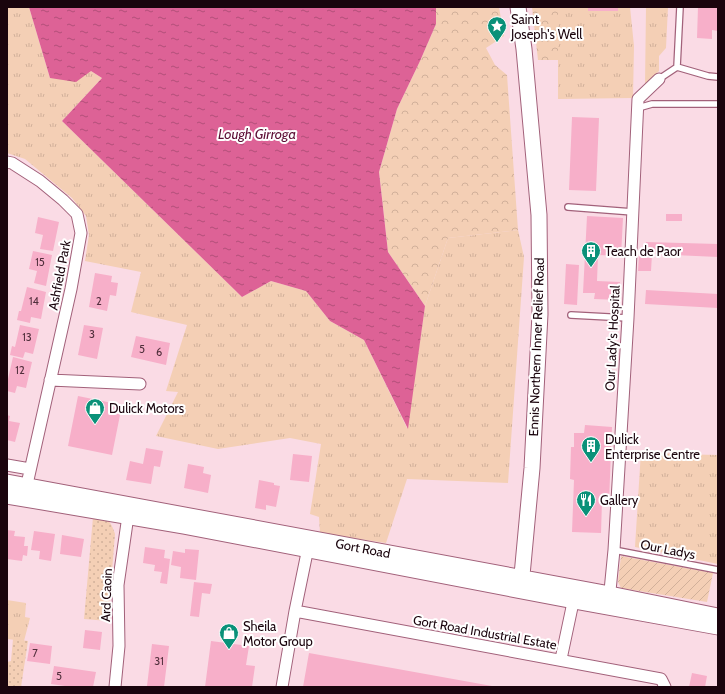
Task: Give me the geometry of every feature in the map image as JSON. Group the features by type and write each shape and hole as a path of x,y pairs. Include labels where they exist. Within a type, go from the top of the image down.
{"main road":[{"name":"Ennis Northern Inner Relief Road","path":"518,7 524,49 539,215 540,314 532,468 522,584"},
{"name":"Gort Road","path":"7,482 25,492 575,594 718,627"},
{"name":"Gort Road","path":"7,496 25,492"},
{"name":"Gort Road","path":"522,584 556,598 575,594 591,604 610,601 718,616"}],"street":[{"name":"Our Lady's Hospital","path":"610,601 628,318 638,100 659,79"},
{"name":"Ashfield Park","path":"7,162 12,163 40,181 63,200 77,214 81,233 71,289 25,492"},
{"path":"50,380 140,384"},
{"path":"7,465 30,470"},
{"name":"Ard Caoin","path":"115,687 119,646 118,586 129,511"},
{"path":"282,687 295,611 309,544"},
{"path":"561,659 575,594"},
{"path":"556,598 570,618"},
{"path":"570,618 591,604"},
{"name":"Gort Road Industrial Estate","path":"295,611 561,659 662,679 665,687"}],"lane":[{"path":"677,67 680,7"},
{"path":"659,79 677,67 708,76 718,77"},
{"path":"638,108 652,104 718,104"},
{"path":"568,207 633,212"},
{"path":"571,314 628,318"},
{"name":"Our Ladys","path":"614,550 718,570"}],"green space":[{"path":"7,7 29,7 50,78 91,71 102,78 62,121 242,297 271,281 306,291 330,321 364,340 407,428 425,306 448,238 518,230 524,257 508,483 407,479 386,543 320,533 319,517 310,514 321,444 290,438 218,449 156,436 178,392 166,391 187,325 131,312 141,272 85,261 89,235 86,216 72,198 25,159 7,153"},
{"path":"436,7 499,7 504,36 486,48 495,65 507,75 518,230 448,238 425,306 388,252 379,172 397,109 436,24"},
{"path":"532,7 558,7 558,60 538,60"},
{"path":"558,7 630,7 634,46 633,98 558,99"},
{"path":"646,7 668,7 666,48 659,56 659,71 645,84"},
{"path":"641,451 675,454 718,455 718,564 635,547"},
{"path":"93,517 102,518 108,521 112,525 115,534 108,621 84,619"},
{"path":"621,556 713,573 707,602 621,588 618,582"},
{"path":"7,600 26,603 25,617 30,618 24,641 7,639"},
{"path":"13,639 28,641 21,687 7,686 7,662 11,661"}],"water":[{"name":"Lough Girroga","path":"29,7 436,7 436,24 397,109 379,172 388,252 425,306 408,429 364,340 330,321 306,291 271,281 242,297 62,121 102,78 91,71 76,82 50,78"}],"building":[{"path":"588,7 618,7 618,11 588,11"},
{"path":"698,7 718,7 718,31 712,30 712,39 697,38"},
{"path":"572,117 599,118 596,191 569,190"},
{"path":"666,214 682,214 682,221 666,221"},
{"name":"Teach de Paor","path":"587,216 623,218 621,256 598,255 597,281 620,282 619,300 594,299 595,293 583,293"},
{"path":"38,217 59,222 53,251 40,249 43,235 35,233"},
{"path":"646,242 718,244 718,257 652,254 651,271 638,271 639,254 645,254"},
{"path":"33,251 52,255 46,286 34,283 37,271 29,269"},
{"path":"566,264 579,265 577,305 564,304"},
{"path":"95,273 112,276 111,282 118,283 116,296 110,295 107,311 89,307"},
{"path":"27,287 46,292 41,319 31,317 30,323 17,320 19,311 21,311"},
{"path":"646,290 718,294 718,308 645,304"},
{"path":"20,325 39,329 33,354 25,352 23,358 10,355 12,346 15,347"},
{"path":"84,325 103,328 97,359 78,355"},
{"path":"136,336 170,343 166,365 131,357"},
{"path":"13,357 32,362 26,388 17,386 15,393 7,391 7,379"},
{"name":"Dulick Motors","path":"78,396 122,405 112,455 68,446"},
{"path":"7,415 10,416 9,421 20,423 15,442 7,440"},
{"name":"Dulick Enterprise Centre","path":"585,425 612,427 609,502 602,501 601,533 572,532 574,480 570,479 571,447 574,447 574,433 584,433"},
{"path":"146,448 163,451 160,467 154,466 151,484 126,480 130,461 143,464"},
{"path":"293,454 312,456 309,482 290,480"},
{"path":"188,464 204,467 203,473 211,475 208,493 184,488"},
{"path":"259,480 274,483 274,485 280,486 276,507 266,505 266,510 255,508"},
{"path":"7,530 15,531 14,536 25,537 24,546 28,546 27,556 23,555 22,561 7,559"},
{"path":"34,531 55,534 51,561 39,559 40,551 31,550"},
{"path":"62,535 84,539 81,557 60,554"},
{"path":"145,547 165,550 164,558 170,559 167,584 160,583 162,572 154,571 155,565 143,563"},
{"path":"185,549 199,550 196,580 180,578 181,567 171,565 173,551 185,553"},
{"path":"194,582 212,584 210,594 202,593 199,617 190,616"},
{"path":"85,630 102,632 100,650 83,648"},
{"path":"211,641 249,646 246,665 255,666 252,687 205,687"},
{"path":"30,643 52,646 50,664 27,661"},
{"path":"152,644 169,646 164,687 147,686"},
{"path":"309,653 492,686 492,687 303,687"},
{"path":"54,666 96,672 93,687 72,687 51,684"},
{"path":"692,673 707,676 705,687 689,687"}],"place":[{"name":"Saint Joseph's Well","path":"497,43"},
{"name":"Teach de Paor","path":"591,268"},
{"name":"Dulick Motors","path":"95,425"},
{"name":"Dulick Enterprise Centre","path":"591,463"},
{"name":"Gallery","path":"586,517"},
{"name":"Sheila Motor Group","path":"229,650"}]}
